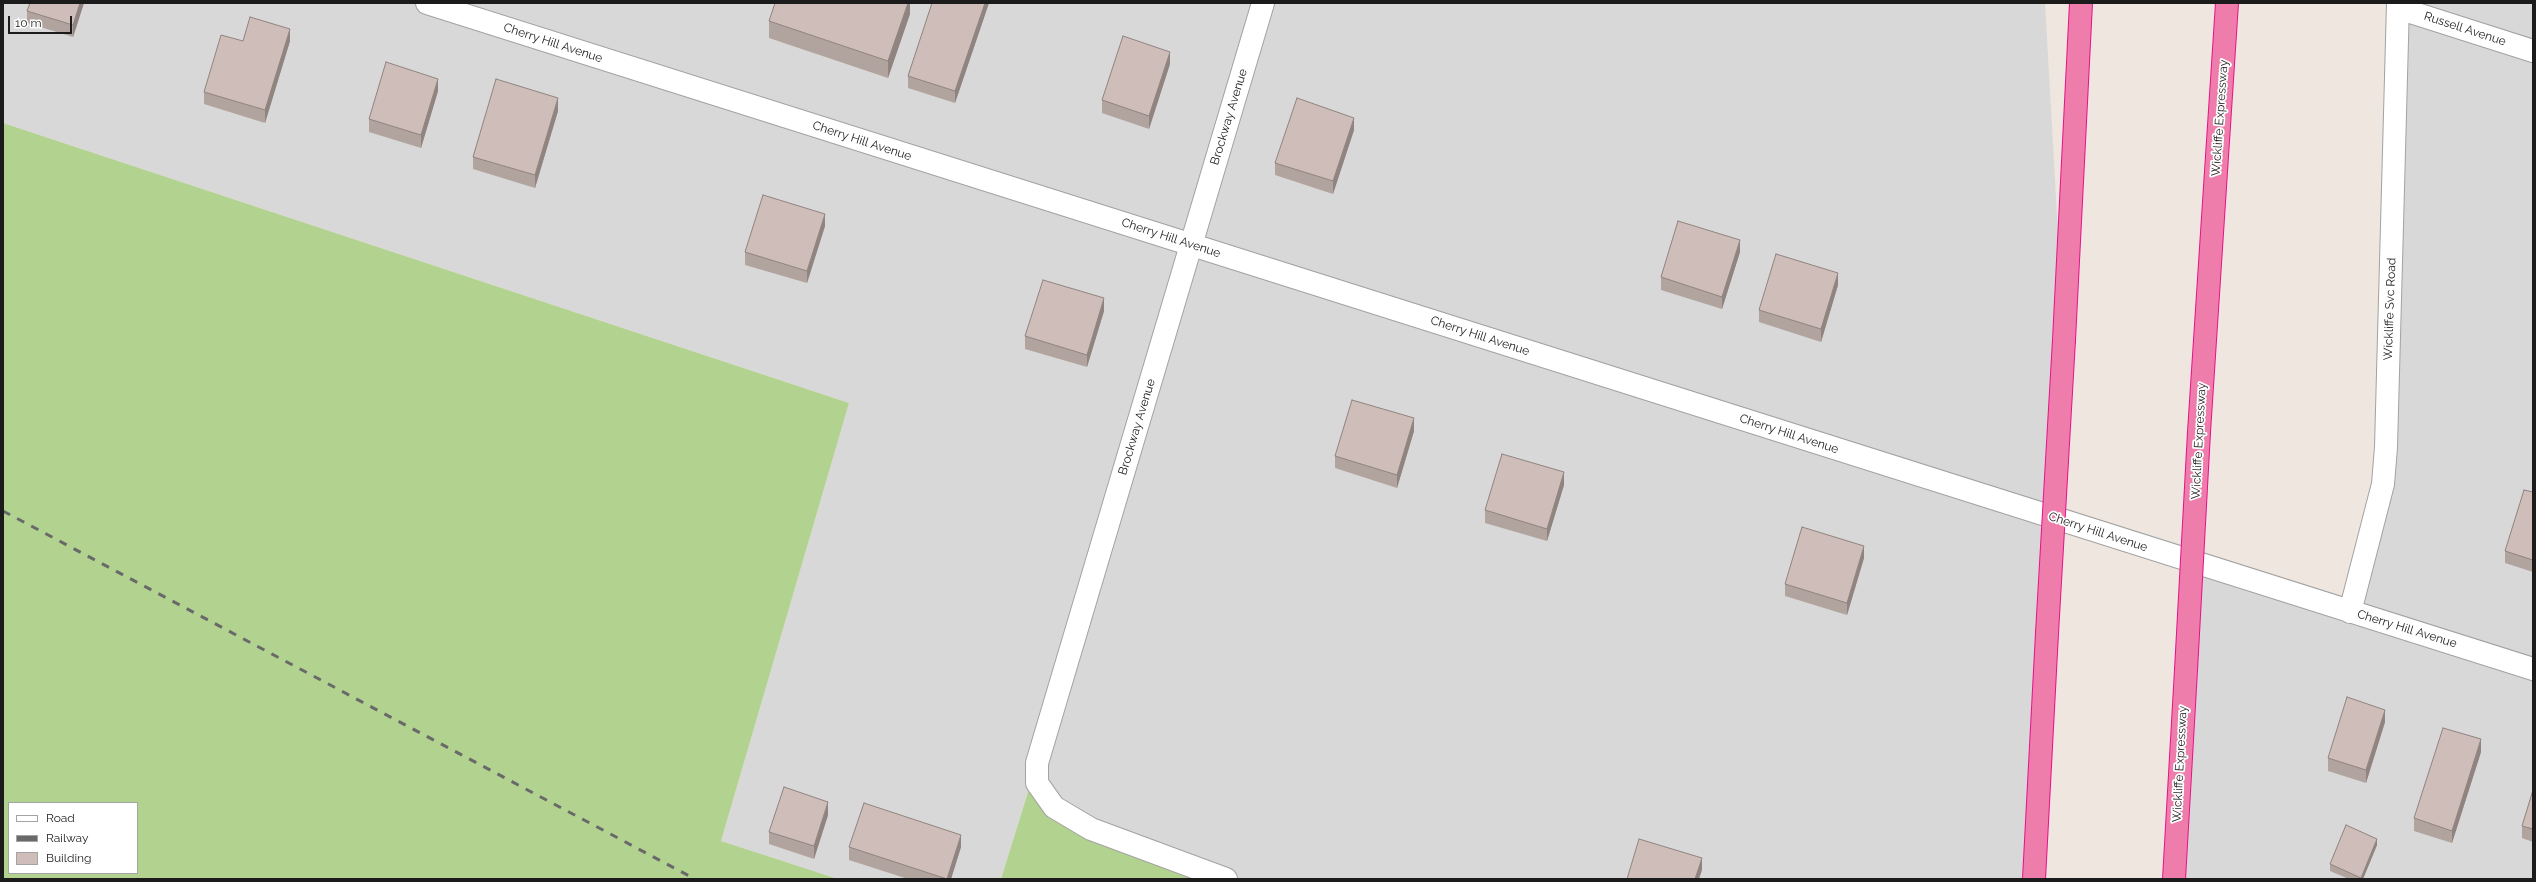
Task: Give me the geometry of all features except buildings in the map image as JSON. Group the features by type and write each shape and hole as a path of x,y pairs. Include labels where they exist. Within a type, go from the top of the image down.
{"highway":[{"path":"2034,879 2081,3"},
{"name":"Wickliffe Expressway","path":"2174,879 2199,432 2227,3"}],"street":[{"name":"Cherry Hill Avenue","path":"427,3 2533,669"},
{"name":"Brockway Avenue","path":"1226,879 1091,829 1054,807 1043,794 1038,783 1036,763 1263,3"},
{"name":"Russell Avenue","path":"2398,5 2533,51"},
{"name":"Wickliffe Svc Road","path":"2350,612 2383,484 2386,447 2398,5"}],"shaded area":[{"path":"3,3 2045,3 2064,340 2034,879 1226,879 1054,807 1036,765 1001,879 838,879 721,841 849,403 3,123"},
{"path":"2398,3 2533,3 2533,879 2174,879 2189,561 2350,611 2383,484"}],"green space":[{"path":"3,123 849,403 721,841 838,879 3,879"},
{"path":"1037,763 1054,807 1227,879 1001,879"}],"railway":[{"path":"3,511 695,879"}]}
